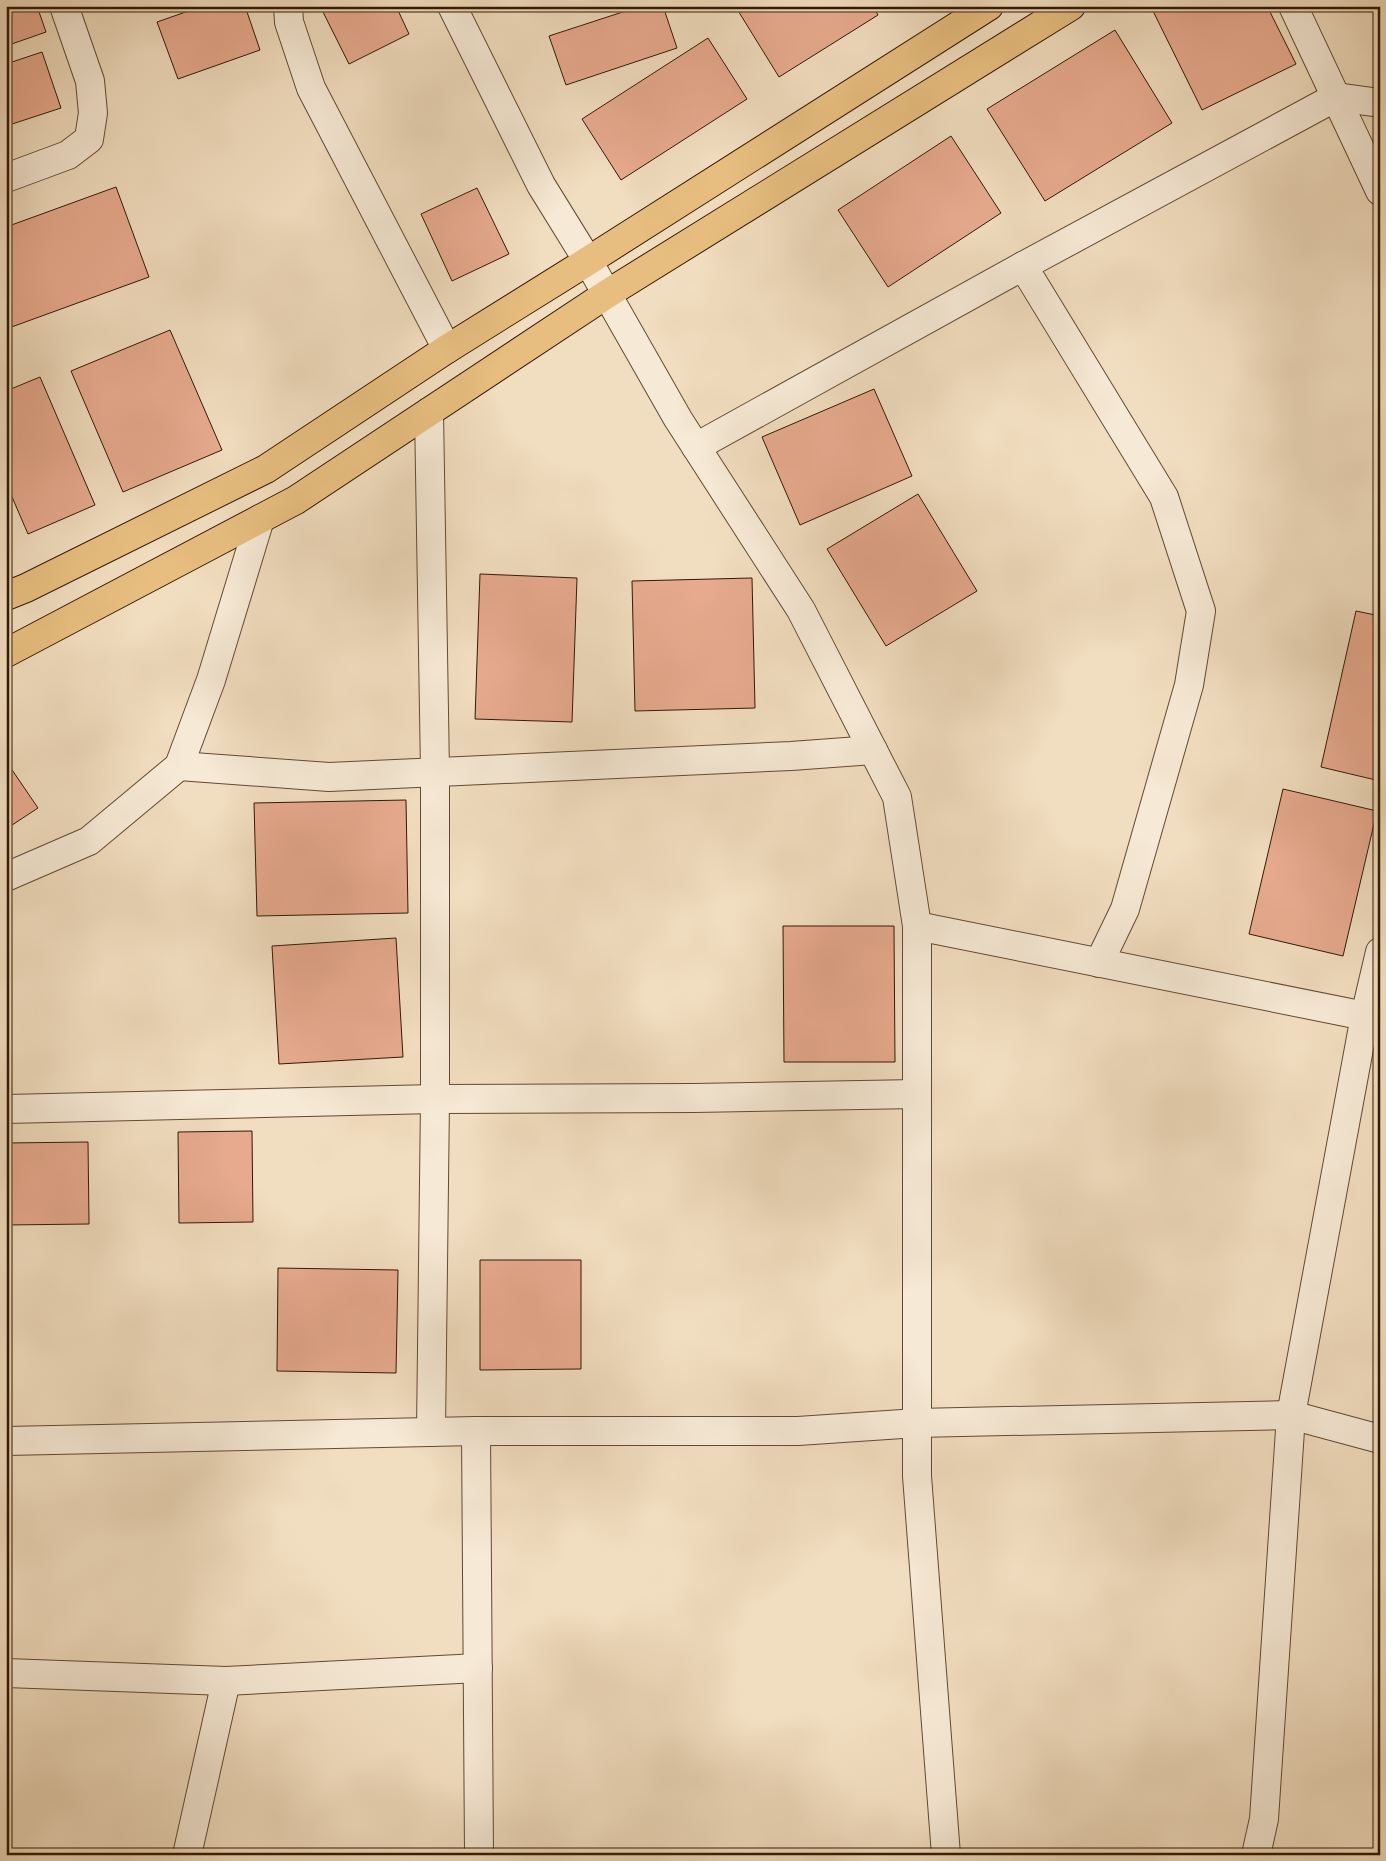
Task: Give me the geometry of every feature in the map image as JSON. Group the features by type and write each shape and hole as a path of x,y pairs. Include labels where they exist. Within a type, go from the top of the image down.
{"main road":[{"path":"6,596 26,588 266,469 447,349 989,6"},
{"path":"6,653 296,500 607,294 1071,6"}],"street":[{"path":"6,178 68,155 89,139 93,113 90,81 64,6"},
{"path":"288,6 290,22 311,88 447,349"},
{"path":"452,6 541,185 588,261 678,419 801,610 897,797 917,926 917,1476 946,1855"},
{"path":"1293,6 1380,191"},
{"path":"696,447 1023,266 1336,97 1380,103"},
{"path":"1023,266 1164,497 1201,611 1189,685 1125,910 1099,963"},
{"path":"430,412 436,772 431,1432"},
{"path":"6,877 89,841 179,766 211,680 260,519"},
{"path":"179,766 329,777 771,757 873,750"},
{"path":"917,926 1365,1016"},
{"path":"1256,1855 1264,1819 1291,1415 1365,1016 1380,952"},
{"path":"6,1109 435,1099 684,1098 917,1094"},
{"path":"6,1441 476,1431 798,1431 917,1423 1291,1415 1380,1439"},
{"path":"476,1431 479,1855"},
{"path":"6,1672 226,1681 478,1668"},
{"path":"187,1855 226,1681"}],"building":[{"path":"6,6 37,6 46,32 6,46"},
{"path":"203,6 245,6 260,50 178,79 157,22"},
{"path":"320,6 396,6 409,34 349,64"},
{"path":"641,6 663,6 677,48 566,85 549,36"},
{"path":"741,6 873,6 878,15 779,77 737,9"},
{"path":"1267,6 1296,64 1202,110 1151,7"},
{"path":"1115,30 1172,123 1045,201 987,109"},
{"path":"708,38 747,99 621,180 582,119"},
{"path":"42,52 61,108 6,126 6,64"},
{"path":"951,136 1001,213 888,287 838,210"},
{"path":"116,187 149,277 6,329 6,227"},
{"path":"477,188 509,254 452,281 421,214"},
{"path":"170,330 222,450 123,492 71,371"},
{"path":"40,377 95,505 28,534 6,483 6,391"},
{"path":"874,389 912,476 800,525 762,437"},
{"path":"918,494 977,591 886,646 827,549"},
{"path":"480,574 577,578 572,722 475,719"},
{"path":"752,578 755,708 635,711 632,581"},
{"path":"1356,611 1380,616 1380,781 1321,767"},
{"path":"6,761 38,808 6,829"},
{"path":"1283,789 1377,811 1343,956 1249,934"},
{"path":"406,800 408,913 257,916 254,803"},
{"path":"783,926 894,926 895,1062 784,1062"},
{"path":"396,938 403,1057 279,1064 272,946"},
{"path":"252,1131 253,1222 179,1223 178,1132"},
{"path":"88,1142 89,1224 6,1225 6,1143"},
{"path":"480,1260 581,1260 581,1369 480,1370"},
{"path":"278,1268 398,1270 396,1373 277,1371"}]}
